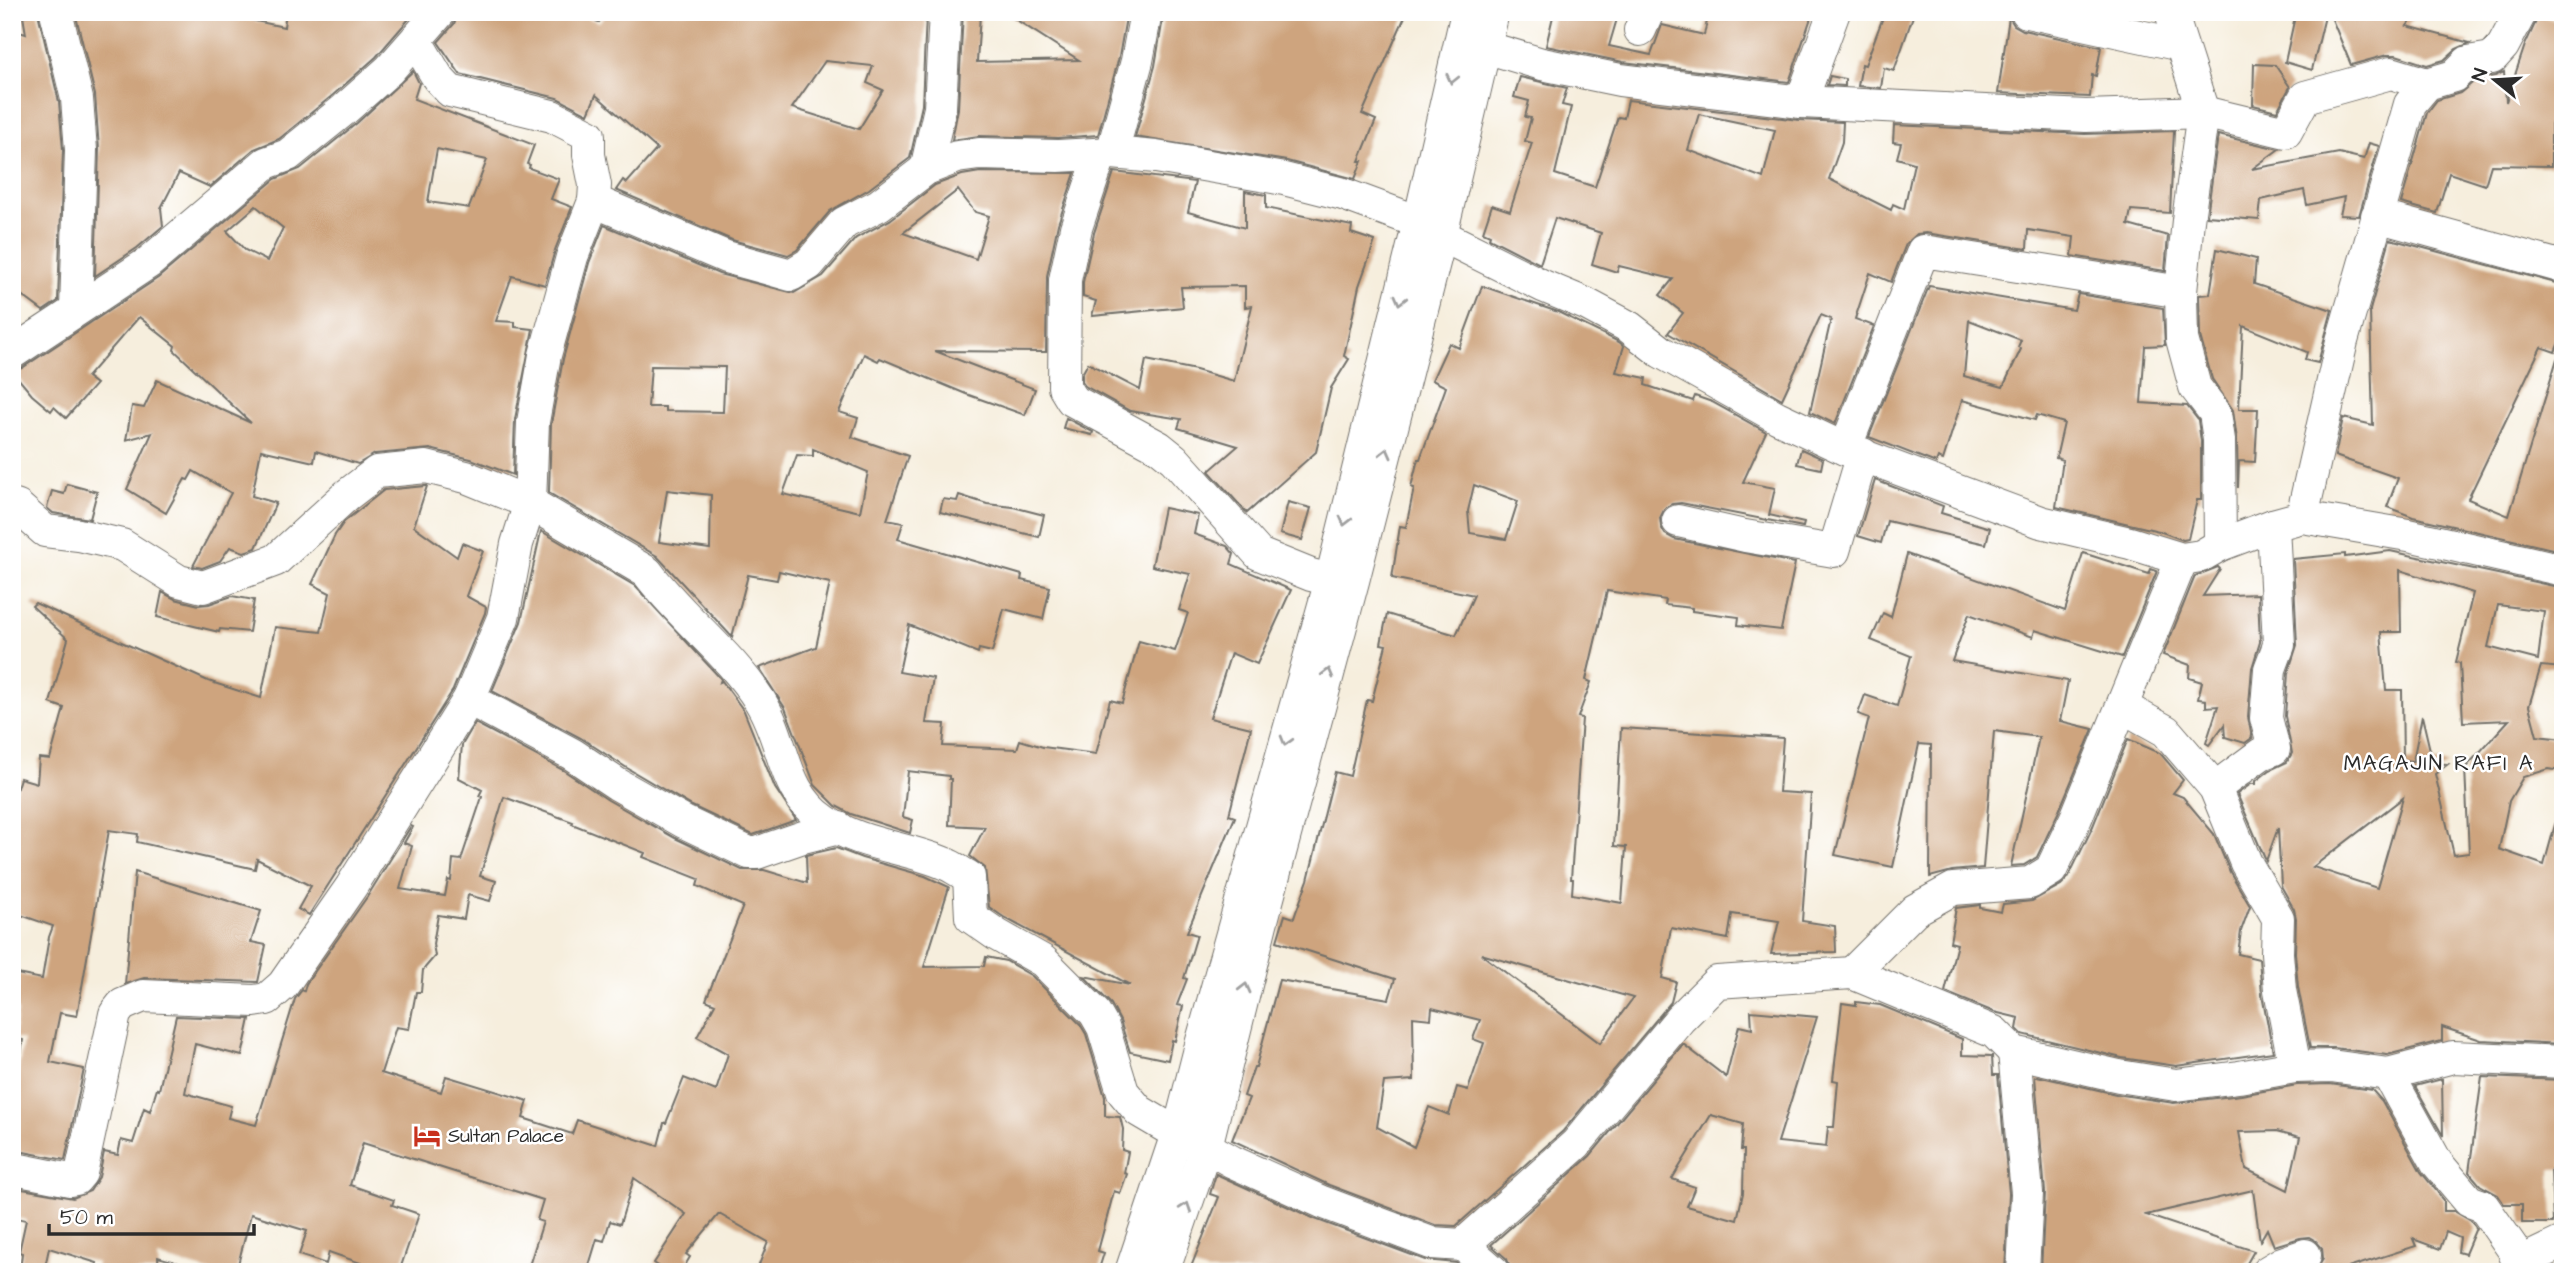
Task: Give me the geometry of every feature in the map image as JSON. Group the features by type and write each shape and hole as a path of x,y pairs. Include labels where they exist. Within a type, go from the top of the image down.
{"street":[{"path":"56,12 77,100 81,150 76,309"},
{"path":"12,353 148,263 266,163 288,155 389,70 440,12"},
{"path":"926,169 940,108 946,12"},
{"path":"1146,12 1137,61 1106,154 1076,229 1065,280 1065,387 1072,400 1159,447 1174,459 1259,554 1331,580"},
{"path":"1163,1272 1206,1147 1261,924 1353,581 1430,228 1467,12"},
{"path":"1131,1272 1178,1134 1331,580 1493,12"},
{"path":"1801,102 1834,12"},
{"path":"2027,12 2181,45"},
{"path":"2171,12 2203,112 2181,292 2182,339 2195,387 2215,413 2220,545"},
{"path":"2215,788 2261,754 2274,749 2266,718 2270,669 2279,645 2287,521 2410,104 2427,84 2454,76 2468,62 2492,58 2521,12"},
{"path":"12,1174 20,1170 71,1180 81,1173 115,1014 122,1005 143,996 254,1001 268,999 276,993 351,887 469,699 503,618 517,544 530,503 533,422 545,355 572,257 594,201 595,185 589,155 589,135 552,116 450,91 438,78 416,41"},
{"path":"1485,47 1542,64 1620,80 1801,102 2086,116 2203,112 2286,132 2305,97 2391,73 2427,84"},
{"path":"594,201 726,257 791,275 809,264 844,223 879,205 926,169 957,156 1106,154 1156,158 1284,179 1343,194 1430,228 1629,327 1661,352 1777,417 1854,451 2041,522 2130,543 2182,559 2201,556 2220,545 2287,521 2407,535 2563,570"},
{"path":"2376,216 2563,267"},
{"path":"1678,521 1834,551 1854,451 1923,251 2181,292"},
{"path":"12,505 18,507 45,531 79,535 122,545 178,581 203,587 276,560 347,495 377,472 426,467 466,477 530,503 647,572 660,590 746,680 770,719 792,782 803,803 827,823 947,864 969,877 971,917 1043,961 1095,1013 1103,1027 1123,1092 1139,1111 1233,1162 1399,1232 1431,1243 1463,1245 1494,1272"},
{"path":"1852,973 1915,910 1953,889 2030,883 2051,870 2123,707 2182,559"},
{"path":"469,699 572,754 617,784 684,822 749,853 757,853 839,828"},
{"path":"2123,707 2166,731 2215,788 2246,863 2278,918 2280,990 2295,1066"},
{"path":"1463,1245 1576,1144 1680,1019 1717,982 1852,973 1994,1032 2014,1052 2119,1076 2176,1085 2295,1066 2331,1066 2388,1074 2453,1057 2563,1062"},
{"path":"2014,1052 2026,1193 2023,1272"},
{"path":"2388,1074 2437,1163 2469,1201 2483,1206 2513,1249 2520,1267 2563,1242"},
{"path":"2267,1272 2305,1255"}],"building":[{"path":"75,12 228,12 227,15 284,27 286,12 415,12 376,57 333,95 279,139 254,149 210,187 179,173 161,208 163,226 137,248 95,276 99,149 95,95"},
{"path":"458,12 570,12 599,22 607,12 890,12 926,15 922,105 910,158 869,189 830,211 797,250 788,255 732,240 616,190 623,180 627,183 657,149 596,95 588,114 557,98 460,74 438,42 454,24","holes":["825,61 873,66 867,83 883,90 859,129 792,108"]},
{"path":"963,12 980,14 977,62 1079,60 1004,12 1127,12 1119,57 1098,135 1058,138 979,136 952,140 958,109"},
{"path":"1164,12 1203,12 1233,19 1235,12 1407,12 1362,114 1376,120 1359,161 1362,161 1355,179 1287,161 1135,137 1155,66"},
{"path":"1554,12 1619,12 1609,46 1651,55 1662,25 1704,35 1709,12 1813,12 1789,82 1623,62 1546,46"},
{"path":"1885,12 1913,16 1894,71 1884,68 1881,88 1858,86 1862,64 1865,65"},
{"path":"2296,12 2326,12 2312,70 2285,62"},
{"path":"2329,12 2418,12 2407,26 2470,43 2456,49 2444,60 2427,65 2396,55 2387,55 2351,65"},
{"path":"38,13 59,102 63,150 58,301 43,311 12,288 12,30 26,34 23,16"},
{"path":"2539,15 2563,23 2563,126 2551,124 2551,166 2491,165 2485,185 2449,173 2437,213 2401,203 2427,113 2437,100 2460,93 2477,79 2504,72 2506,102 2525,45"},
{"path":"2009,17 2014,25 2023,30 2101,47 2096,76 2092,75 2090,97 1998,93"},
{"path":"2254,64 2275,65 2290,87 2277,111 2253,105"},
{"path":"413,71 419,83 414,99 534,145 527,164 530,165 529,168 559,179 551,199 572,207 545,285 512,276 496,321 515,322 515,327 533,329 515,419 513,475 471,459 430,449 375,454 358,464 316,451 314,462 261,450 252,496 276,503 256,548 244,552 230,547 220,561 202,568 193,566 231,493 193,471 188,480 185,479 166,513 127,489 152,433 126,440 132,406 144,408 157,380 251,423 174,350 175,346 139,317 87,377 96,384 66,418 54,407 51,411 32,395 12,371 22,368 158,278 275,179 300,169 357,123","holes":["437,149 487,160 469,208 428,202","256,206 283,228 267,261 245,250 227,231"]},
{"path":"1830,76 1845,79 1845,86 1827,85"},
{"path":"1520,77 1567,88 1562,105 1571,107 1555,174 1595,187 1618,117 1624,118 1628,100 1799,120 1843,122 1842,142 1829,179 1891,210 1893,204 1904,209 1914,163 1897,158 1901,143 1893,142 1894,125 2085,134 2174,131 2170,213 2131,210 2128,225 2168,236 2165,271 2072,256 2074,237 2028,230 2027,249 1926,233 1917,234 1906,244 1891,282 1870,273 1855,319 1874,326 1835,424 1810,412 1831,319 1821,315 1782,399 1668,333 1683,313 1660,295 1673,279 1619,266 1617,272 1592,264 1601,233 1555,218 1540,264 1489,238 1490,235 1483,232 1492,205 1510,211 1532,143 1525,141 1531,118 1525,117 1529,101 1514,97","holes":["1699,114 1775,130 1763,178 1688,150"]},
{"path":"2218,135 2279,149 2252,169 2339,153 2364,159 2369,143 2379,146 2359,216 2340,215 2344,197 2307,205 2304,190 2261,200 2259,220 2207,216"},
{"path":"980,172 1075,173 1058,224 1047,276 1046,352 935,351 1035,389 1025,415 864,354 839,412 858,418 852,437 908,456 887,520 903,523 898,539 1022,575 1021,580 1050,587 1043,619 1004,609 992,652 979,649 978,653 909,625 899,672 933,678 926,723 945,724 943,746 1017,749 1020,740 1043,747 1096,754 1110,700 1122,703 1139,641 1175,651 1188,613 1179,610 1190,574 1152,566 1164,508 1198,515 1194,534 1227,546 1234,554 1231,564 1291,590 1257,664 1231,653 1210,718 1251,728 1229,815 1235,817 1187,932 1197,935 1184,978 1187,979 1177,1005 1183,1006 1168,1060 1130,1052 1120,1021 1111,1004 1084,976 1130,985 989,907 985,868 970,856 985,827 949,825 949,776 908,771 903,817 913,820 910,833 851,814 836,806 815,785 785,708 759,668 816,647 830,583 779,571 777,580 748,575 732,637 657,556 549,493 551,424 563,359 589,263 604,225 719,274 794,293 823,276 856,238 890,220 935,185 962,175","holes":["958,190 975,212 989,216 976,259 903,233","651,366 725,367 723,412 665,411 665,407 648,407","813,449 868,472 860,512 783,494 797,455 813,456","667,490 711,495 710,549 659,542"]},
{"path":"1114,172 1195,182 1188,212 1245,228 1245,191 1266,195 1266,208 1352,226 1351,233 1375,241 1359,286 1344,356 1349,359 1331,388 1316,452 1247,513 1209,471 1238,446 1178,428 1181,419 1130,411 1082,382 1082,374 1088,363 1140,390 1146,360 1234,381 1252,306 1245,307 1245,286 1181,287 1183,307 1092,316 1096,301 1083,297 1083,282 1094,233"},
{"path":"2390,239 2563,285 2563,333 2555,352 2541,347 2468,499 2509,516 2557,359 2563,360 2561,551 2413,517 2387,507 2398,478 2335,456 2343,418 2373,425 2370,310"},
{"path":"2217,249 2256,259 2254,284 2332,310 2318,363 2305,360 2307,352 2243,326 2239,409 2258,409 2255,462 2239,461 2238,488 2233,410 2212,379 2200,336 2199,295 2210,294"},
{"path":"1482,286 1558,312 1619,342 1624,346 1616,372 1646,378 1645,385 1693,401 1695,396 1712,402 1766,432 1743,482 1775,488 1769,515 1804,523 1803,527 1681,503 1665,508 1660,518 1665,534 1674,539 1795,563 1781,630 1738,625 1739,617 1692,611 1692,608 1665,605 1666,600 1607,591 1586,680 1591,682 1578,717 1582,718 1572,894 1622,903 1626,847 1614,846 1621,728 1783,738 1779,792 1811,794 1802,921 1835,926 1836,952 1771,954 1779,921 1732,914 1728,939 1671,928 1662,978 1676,982 1671,1002 1563,1131 1456,1226 1435,1225 1329,1185 1232,1140 1249,1098 1244,1096 1256,1067 1279,980 1389,999 1395,979 1277,941 1285,915 1294,918 1308,880 1335,772 1350,776 1367,700 1372,701 1386,645 1381,644 1387,614 1456,635 1474,595 1392,578 1400,526 1406,527 1418,459 1446,387 1432,380 1449,343 1459,348","holes":["1474,485 1518,501 1506,539 1470,533 1468,511","1481,954 1633,998 1600,1043","1432,1008 1480,1020 1473,1039 1484,1043 1468,1090 1457,1087 1449,1115 1429,1107 1414,1147 1377,1127 1384,1082 1414,1080 1413,1017 1431,1019"]},
{"path":"1929,286 2074,310 2078,294 2163,308 2165,345 2145,346 2141,403 2187,406 2198,420 2201,441 2201,500 2197,500 2188,539 2183,540 2159,531 2056,507 2063,460 2056,458 2064,423 2037,415 2035,420 1962,400 1943,460 1938,458 1936,463 1869,437","holes":["1969,320 2021,340 2018,347 2021,349 2003,387 1964,376"]},
{"path":"1066,418 1093,432 1092,435 1063,428"},
{"path":"1801,449 1823,459 1821,469 1797,464"},
{"path":"1875,480 1943,506 1941,513 1990,528 1986,544 1887,521 1881,543 1858,536"},
{"path":"67,484 97,492 90,519 53,513 47,508 52,491 64,494"},
{"path":"427,486 414,526 457,557 462,543 483,551 466,596 486,607 485,613 453,690 309,915 298,909 311,886 257,859 255,869 137,842 138,834 109,830 77,1016 60,1013 50,1062 84,1069 65,1160 24,1152 12,1153 12,1079 17,1080 23,1040 14,1038 18,1010 12,1010 12,973 42,979 53,926 12,912 12,804 20,778 37,783 39,758 50,759 64,708 50,703 68,639 32,606 35,603 208,681 261,698 275,627 321,632 330,593 312,584 344,522 384,490"},
{"path":"959,495 987,504 1044,515 1039,537 940,512 943,499 957,501"},
{"path":"1288,502 1311,508 1302,540 1280,534"},
{"path":"541,531 635,586 721,679 720,682 722,681 744,711 775,788 796,820 753,835 692,806 581,738 492,691 521,622"},
{"path":"2390,551 2563,588 2563,668 2541,666 2529,706 2537,736 2563,739 2561,771 2549,769 2523,777 2509,801 2499,849 2544,865 2556,821 2563,822 2563,1044 2481,1040 2442,1027 2442,1041 2387,1055 2334,1048 2310,1048 2298,987 2296,918 2281,886 2278,828 2266,861 2237,794 2251,784 2256,784 2256,781 2270,770 2287,762 2292,753 2285,716 2288,673 2297,645 2293,559 2345,554 2345,557","holes":["2400,570 2473,593 2456,662 2460,663 2463,722 2509,720 2465,768 2469,853 2454,855 2435,774 2448,764 2433,763 2422,716 2413,761 2403,760 2402,690 2386,690 2381,632 2401,632","2498,605 2544,611 2538,660 2488,647","2403,798 2377,888 2313,867"]},
{"path":"2083,553 2149,574 2151,569 2157,571 2122,657 2035,630 2033,637 1969,614 1952,661 2068,681 2060,721 2093,729 2037,857 2024,865 2011,866 2039,737 1994,731 1983,868 1952,871 1930,877 1931,745 1919,744 1893,867 1835,855 1869,718 1858,714 1865,695 1897,706 1911,656 1871,640 1883,613 1891,617 1907,554 2065,611"},
{"path":"2218,567 2220,569 2203,596 2258,594 2260,642 2252,668 2248,717 2252,738 2245,743 2225,737 2224,725 2209,745 2206,743 2218,706 2206,707 2206,700 2198,699 2202,682 2189,678 2190,665 2163,655 2195,576"},
{"path":"162,592 175,599 199,605 232,596 254,600 249,632 220,629 219,632 157,617"},
{"path":"475,723 563,770 608,800 675,838 742,870 764,870 807,883 806,855 836,848 925,876 949,887 924,967 984,966 986,957 1006,961 1032,976 1080,1024 1086,1034 1105,1097 1105,1116 1120,1117 1123,1129 1122,1150 1128,1152 1124,1173 1127,1174 1120,1193 1114,1191 1098,1251 1104,1253 1098,1272 775,1272 759,1265 768,1242 719,1214 686,1254 690,1257 681,1272 667,1272 654,1263 686,1214 634,1178 620,1224 610,1221 604,1241 597,1239 587,1272 527,1272 543,1222 537,1220 543,1200 363,1143 350,1185 394,1200 392,1205 419,1214 399,1272 386,1272 329,1252 326,1264 299,1255 307,1231 251,1214 236,1272 211,1272 158,1257 159,1272 108,1272 96,1268 97,1263 49,1248 44,1272 20,1272 22,1253 19,1252 26,1220 12,1217 12,1192 22,1189 73,1198 90,1191 99,1177 104,1152 118,1155 121,1140 133,1143 144,1108 150,1111 157,1089 159,1090 176,1016 250,1019 242,1056 195,1044 185,1093 231,1106 228,1118 256,1125 295,999 304,991 306,984 367,897 411,826 413,827 404,843 412,846 400,889 445,896 448,880 451,881 453,859 461,860 482,797 479,796 482,790 459,778 462,745","holes":["504,797 573,822 572,824 645,853 643,857 699,879 697,886 743,906 706,1000 715,1004 697,1037 728,1054 716,1091 684,1078 664,1123 658,1146 577,1120 572,1134 523,1118 528,1101 446,1076 441,1092 381,1073 396,1027 409,1029 416,992 421,992 423,970 435,956 433,944 438,915 464,919 468,895 490,901 496,881 480,876"]},
{"path":"2128,739 2160,753 2183,780 2173,793 2183,797 2214,834 2230,872 2250,906 2241,931 2238,954 2259,959 2262,994 2273,1052 2176,1066 2122,1058 2022,1034 2017,1029 2019,1018 1994,1012 1945,992 1957,944 1950,942 1956,908 1980,905 1980,908 2001,912 2003,904 2032,901 2061,885 2068,878 2093,826"},
{"path":"135,872 261,911 251,942 266,945 258,982 144,978 125,984"},
{"path":"1856,1002 1880,1005 1962,1039 1962,1055 1992,1056 1993,1075 1998,1075 2009,1193 2005,1272 1512,1272 1507,1259 1491,1245 1590,1156 1683,1044 1726,1077 1739,1026 1752,1029 1751,1011 1817,1017 1778,1142 1826,1147 1828,1127 1834,1127 1838,1081 1833,1080 1842,1003 1856,1005","holes":["1711,1115 1743,1124 1743,1193 1737,1220 1687,1206 1695,1187 1672,1179"]},
{"path":"2035,1077 2174,1103 2297,1085 2330,1084 2372,1090 2382,1101 2421,1172 2444,1200 2444,1211 2454,1211 2471,1221 2476,1228 2465,1254 2458,1252 2460,1238 2446,1232 2440,1249 2413,1239 2416,1246 2336,1272 2315,1272 2323,1258 2322,1248 2309,1237 2274,1246 2267,1229 2260,1241 2253,1190 2146,1215 2254,1251 2242,1272 2041,1272 2045,1192","holes":["2277,1131 2300,1137 2288,1190 2246,1169 2239,1132"]},
{"path":"2482,1077 2563,1080 2563,1169 2551,1169 2553,1223 2522,1223 2522,1204 2504,1204 2498,1195 2480,1185 2469,1172"},
{"path":"2442,1079 2443,1136 2415,1086"},
{"path":"1216,1174 1315,1219 1425,1260 1456,1263 1466,1272 1208,1272 1191,1267 1219,1197 1210,1194"}],"place":[{"name":"Sultan Palace","path":"427,1136"}],"district":[{"name":"MAGAJIN RAFI A","path":"2439,763"}]}
